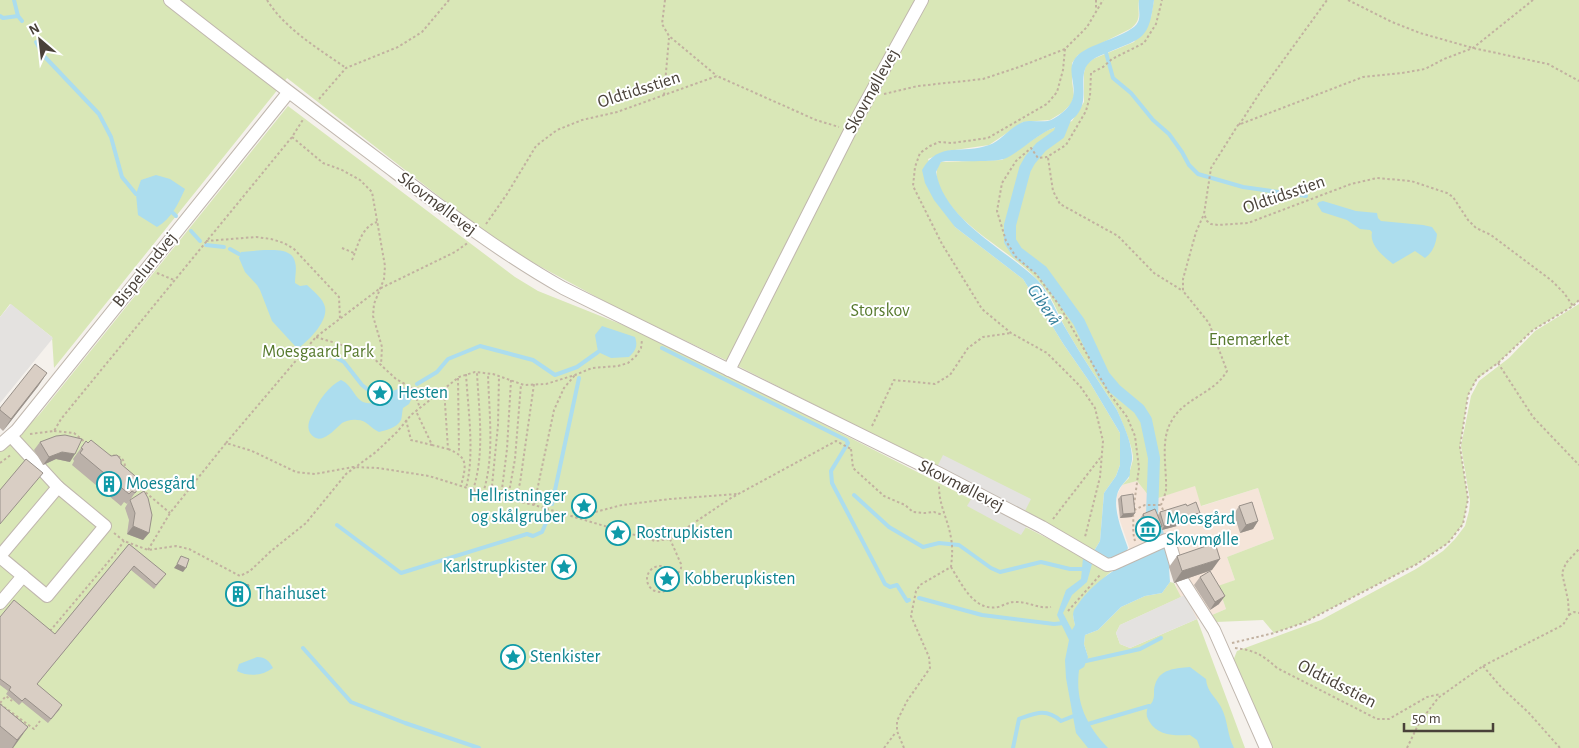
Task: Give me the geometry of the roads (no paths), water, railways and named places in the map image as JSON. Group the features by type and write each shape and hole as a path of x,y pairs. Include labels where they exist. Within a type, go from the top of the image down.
{"street":[{"name":"Skovmøllevej","path":"170,0 288,93 478,235 527,268 562,288 940,474 1110,565 1166,540 1169,541 1176,565"},
{"name":"Skovmøllevej","path":"729,370 850,131 922,0"},
{"name":"Bispelundvej","path":"0,445 15,440 145,270 288,93"},
{"path":"15,440 58,487 105,526 47,596 0,556 58,487"},
{"path":"0,603 23,576"},
{"path":"1182,580 1214,630 1266,748"}],"water":[{"name":"Giberå","path":"1139,0 1154,0 1147,30 1137,40 1098,56 1089,63 1083,79 1082,105 1077,115 1065,124 1045,132 1004,159 946,161 941,162 936,172 941,188 961,217 1032,275 1043,287 1072,339 1117,410 1128,438 1132,456 1130,475 1119,489 1116,501 1119,522 1128,548 1125,554 1108,559 1094,551 1100,541 1104,493 1116,476 1120,465 1120,433 1023,279 955,227 934,200 925,183 922,170 936,155 952,150 979,148 989,145 1023,122 1053,119 1065,110 1071,102 1074,93 1071,70 1078,55 1134,27 1139,20"},
{"path":"156,175 170,179 185,189 171,215 157,227 138,215 136,194 141,180"},
{"path":"1323,201 1356,211 1377,213 1381,221 1432,227 1437,234 1434,248 1425,258 1415,251 1393,264 1375,246 1370,230 1360,229 1347,220 1322,212 1317,204"},
{"path":"282,251 290,254 296,264 295,283 300,286 307,285 318,295 324,304 325,312 321,324 313,335 300,347 295,346 272,321 260,290 245,272 239,258 241,252"},
{"path":"602,326 635,337 636,348 629,357 611,358 598,352 595,335"},
{"path":"341,380 346,383 362,402 373,403 377,397 403,387 409,390 412,398 409,404 403,408 399,423 391,428 379,432 363,421 351,420 342,423 327,436 318,439 310,433 308,428 311,416 325,394"},
{"path":"1165,544 1171,562 1169,567 1170,582 1162,593 1145,596 1121,607 1098,630 1085,635 1084,644 1088,657 1084,667 1079,670 1078,682 1081,703 1094,731 1108,748 1088,748 1076,733 1066,678 1065,660 1069,640 1057,615 1066,590 1081,579 1083,558 1092,564 1087,582 1072,595 1063,613 1072,630 1075,625 1074,610 1099,581 1130,561"},
{"path":"257,657 267,660 273,668 255,675 237,671 239,664"},
{"path":"1190,667 1206,679 1210,691 1223,712 1234,748 1200,748 1197,740 1190,735 1167,734 1157,730 1148,720 1147,710 1154,696 1154,687 1160,676 1169,670"}],"waterway":[{"path":"14,0 18,16 22,21"},
{"path":"0,16 3,18 18,16"},
{"path":"36,42 44,56 99,114 111,137 122,177 136,194"},
{"path":"1105,49 1113,78 1131,93 1153,120 1169,134 1189,165 1198,174 1243,187 1306,196"},
{"name":"Giberå","path":"1065,119 1059,134 1041,147 1025,169 1010,225 1010,241 1017,252 1042,271 1079,322 1104,376 1115,389 1139,409 1146,420 1154,458 1152,515 1158,535"},
{"path":"173,213 176,216"},
{"path":"191,231 200,241"},
{"path":"206,245 224,247"},
{"path":"230,249 239,254"},
{"path":"417,384 437,372 448,359 480,346 533,360 555,375 577,367 598,352"},
{"path":"662,348 846,440 848,443 831,471 832,483 885,584 890,587 897,585 907,601 909,600"},
{"path":"310,350 333,356 344,362 362,385 377,397"},
{"path":"552,504 579,378"},
{"path":"854,495 889,527 923,547 939,543 959,545 991,568 1000,572 1041,562 1070,569 1086,569"},
{"path":"337,525 401,573 527,534 533,536 542,532 549,516"},
{"path":"919,598 982,615 1054,624 1064,623"},
{"path":"1086,661 1140,649 1161,638"},
{"path":"303,648 351,702 479,748"},
{"path":"1088,724 1149,706"},
{"path":"1013,748 1019,719 1046,713 1061,721 1076,715"}],"place":[{"name":"Hesten","path":"380,393"},
{"name":"Moesgård","path":"109,484"},
{"name":"Hellristninger og skålgruber","path":"584,506"},
{"name":"Moesgård Skovmølle","path":"1148,529"},
{"name":"Rostrupkisten","path":"618,533"},
{"name":"Karlstrupkister","path":"564,567"},
{"name":"Kobberupkisten","path":"667,579"},
{"name":"Thaihuset","path":"238,594"},
{"name":"Stenkister","path":"513,657"}],"park label":[{"name":"Storskov","path":"880,311"},
{"name":"Enemærket","path":"1249,340"},
{"name":"Moesgaard Park","path":"318,352"}]}
